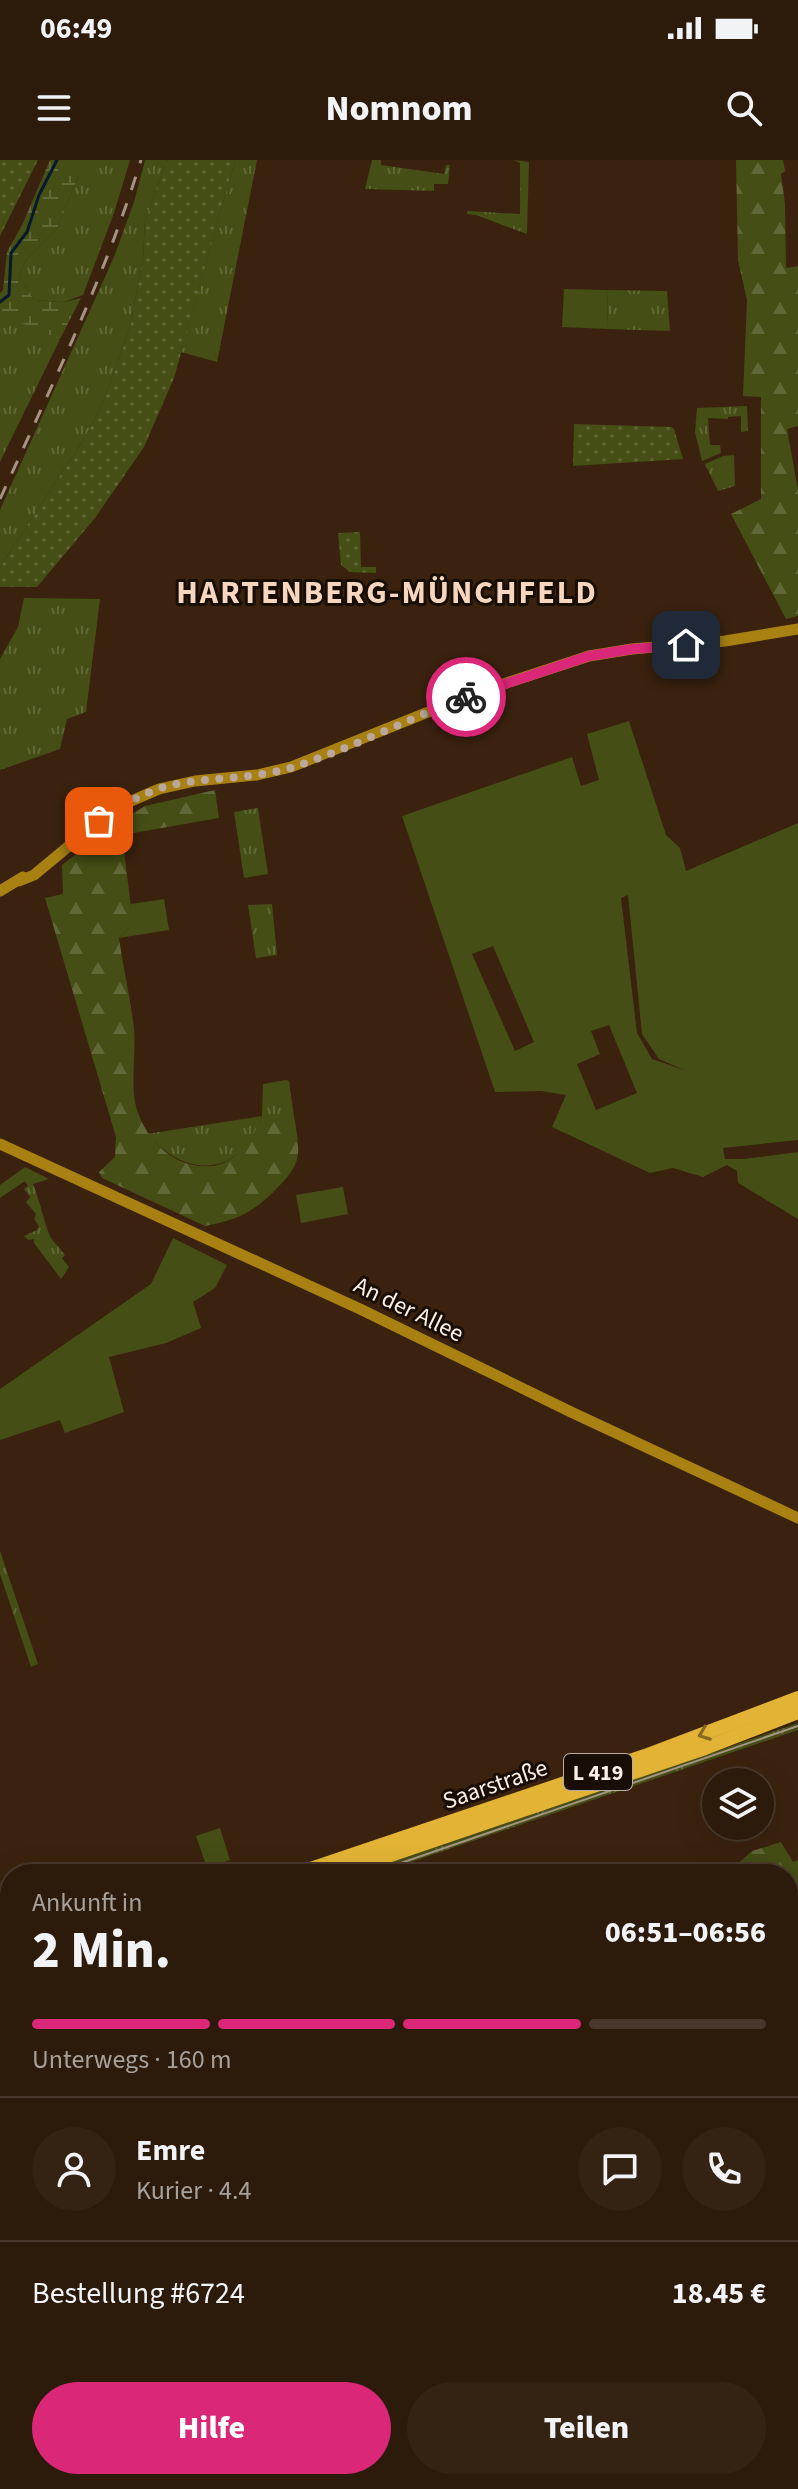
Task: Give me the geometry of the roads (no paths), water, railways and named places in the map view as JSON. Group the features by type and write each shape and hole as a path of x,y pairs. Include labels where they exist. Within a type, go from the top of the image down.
{"highway":[{"name":"Saarstraße","path":"326,1864 645,1756 798,1698"},
{"name":"Saarstraße","path":"364,1864 793,1716"}],"main road":[{"path":"0,891 28,879 122,805 159,789 291,767 473,694 589,656 725,641 798,626"},
{"name":"An der Allee","path":"0,1144 352,1305 798,1518"}],"waterway":[{"path":"0,302 9,295 11,253 27,232 39,195 57,160"}],"tram line":[{"path":"398,1864 798,1726"}],"railway":[{"path":"0,499 94,289 141,160"}],"district":[{"name":"HARTENBERG-MÜNCHFELD","path":"387,592"}]}
